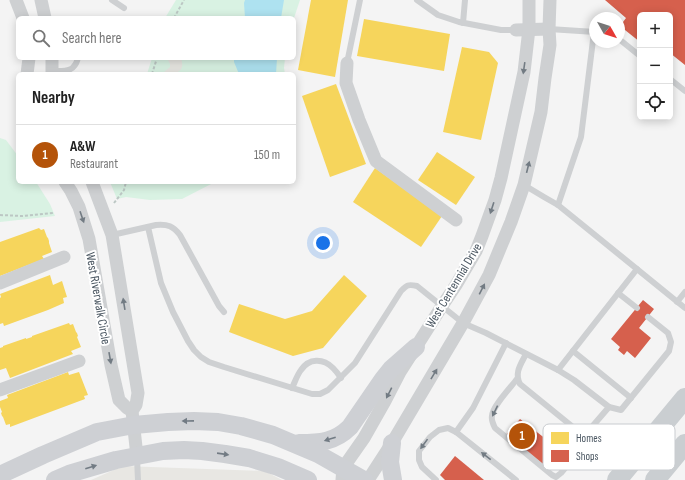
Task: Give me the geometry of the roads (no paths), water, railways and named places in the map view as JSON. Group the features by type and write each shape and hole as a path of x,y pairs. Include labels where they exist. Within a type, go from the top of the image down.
{"main road":[{"path":"663,424 685,398"},
{"path":"675,456 685,444"},
{"path":"617,480 625,470"},
{"path":"655,480 663,470"}],"street":[{"path":"41,0 45,16"},
{"name":"West Centennial Drive","path":"342,474 364,438 400,372 476,251 482,236 501,178 524,72 529,29 530,0"},
{"name":"West Centennial Drive","path":"368,480 464,323 499,252 513,216 524,185 541,112 550,45 550,0"},
{"path":"19,2 22,16"},
{"path":"516,30 549,29"},
{"path":"27,72 29,60"},
{"path":"347,63 346,83 359,120 376,160 456,220"},
{"name":"West Riverwalk Circle","path":"66,184 79,207 89,239 111,365 119,400 127,408 133,418"},
{"name":"West Riverwalk Circle","path":"93,184 112,235 138,392 133,418 137,456"},
{"path":"0,283 64,257"},
{"path":"292,442 322,442 333,439 345,432 391,369 416,347"},
{"path":"0,390 79,361"},
{"path":"0,475 97,432 133,418 168,422 218,422 241,426 292,442 323,456 342,474 364,480"},
{"path":"392,443 390,462 393,480"},
{"path":"55,480 69,474 116,460 163,451 202,451 249,458 278,467 308,480"}],"lane":[{"path":"112,0 124,8"},
{"path":"347,63 360,0"},
{"path":"417,0 424,2 438,14 459,22 500,30 516,30"},
{"path":"463,23 465,0"},
{"path":"549,29 589,32"},
{"path":"625,44 637,54"},
{"path":"558,205 581,137 592,48"},
{"path":"52,68 66,71 71,69 77,63 78,60"},
{"path":"673,81 685,91"},
{"path":"524,185 558,205 685,308"},
{"path":"112,235 156,224 163,224 175,229 180,235 219,306 224,312"},
{"path":"148,227 161,283 173,312 194,350 209,362 312,394 320,394 328,390 356,363 401,291 406,286 411,285 417,286 464,323 558,370 574,380 609,407 621,410 669,351 671,342 668,333 648,317"},
{"path":"558,370 637,269"},
{"path":"677,302 685,292"},
{"path":"618,293 637,308"},
{"path":"456,432 473,408 506,343"},
{"path":"573,351 631,398"},
{"path":"526,354 517,373 517,379 520,384 569,424"},
{"path":"292,388 301,369 307,363 316,360 324,362 334,368 341,378"},
{"path":"517,379 493,410 492,423 495,428 543,468"},
{"path":"594,424 609,407"},
{"path":"436,480 422,467 419,460 419,451 430,437 438,430 448,428 456,432 516,480"},
{"path":"137,456 138,480"},
{"path":"546,470 556,477 563,470"}],"water":[{"path":"245,0 284,0 281,16 245,16"},
{"path":"234,60 277,60 276,72 238,72"}],"place":[{"name":"A&W","path":"522,436"}]}
